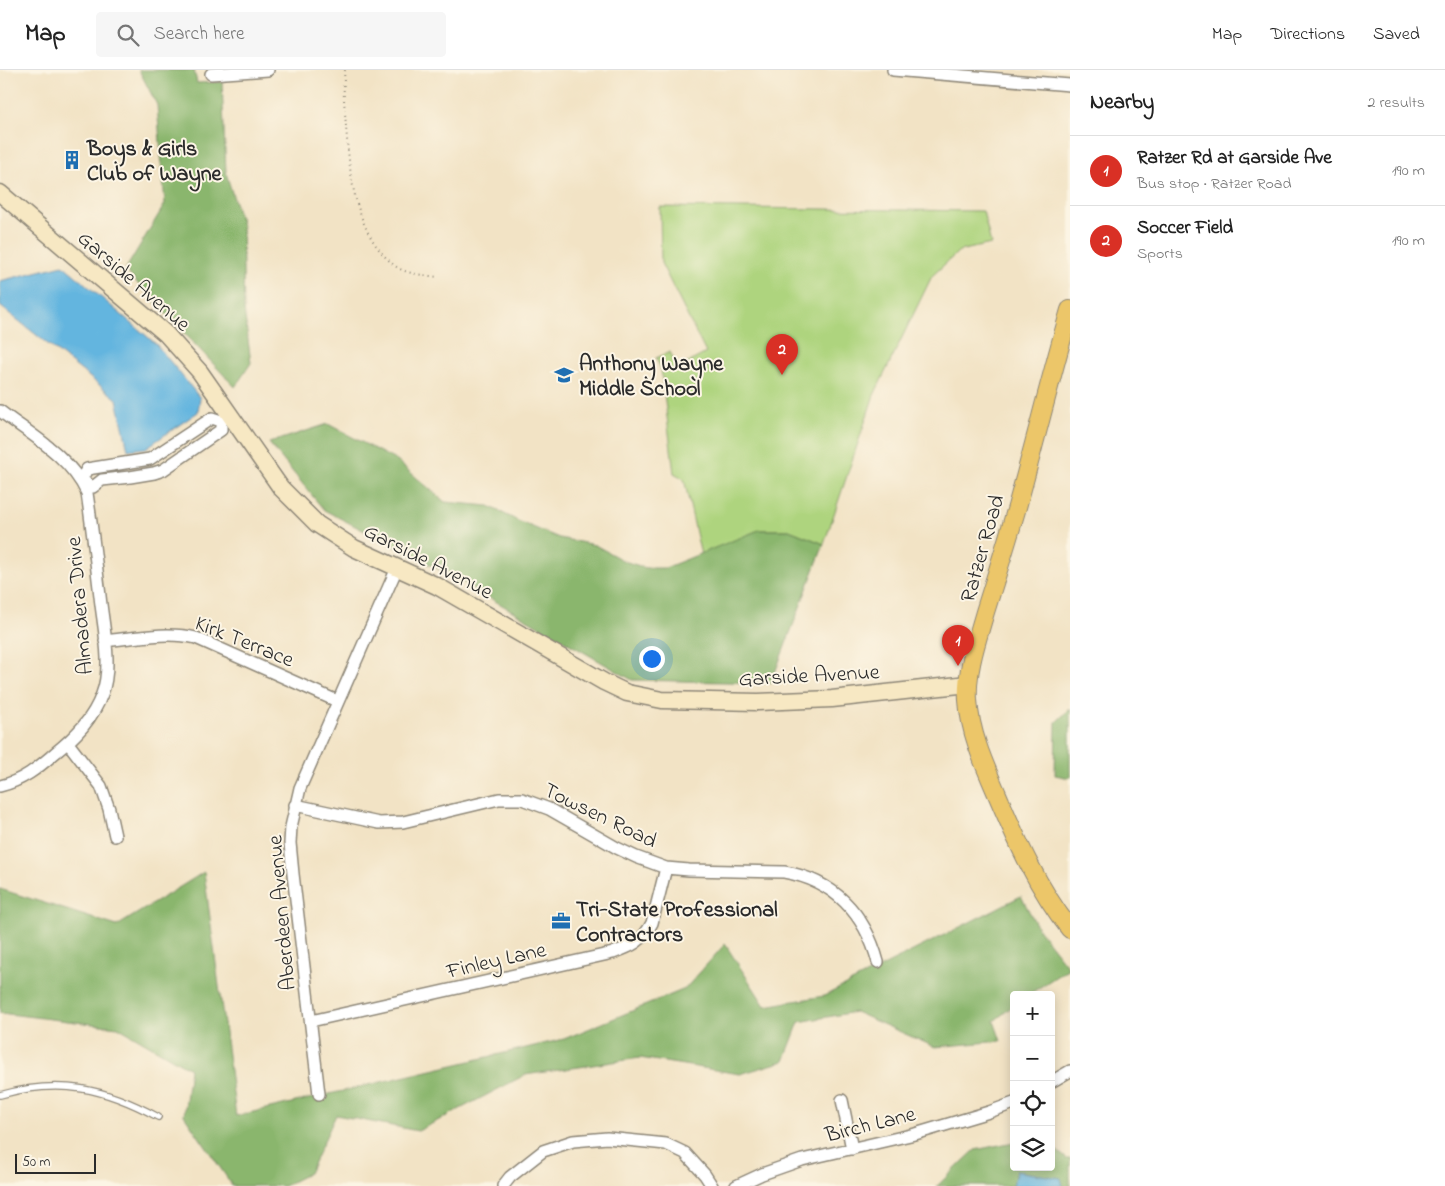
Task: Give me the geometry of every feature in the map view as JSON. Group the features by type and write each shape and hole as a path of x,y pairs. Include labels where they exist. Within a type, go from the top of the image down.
{"main road":[{"name":"Ratzer Road","path":"1070,310 1017,507 976,641 968,684 970,716 977,743 991,781 1033,872 1059,915 1070,929"}],"street":[{"path":"211,74 268,70"},
{"path":"893,70 1070,85"},
{"name":"Garside Avenue","path":"0,193 136,306 166,334 200,372 226,418 282,488 317,524 354,548 438,586 604,682 627,693 662,700 804,701 968,684"},
{"name":"Almadera Drive","path":"0,411 62,458 81,480 87,493 107,672 102,694 90,719 68,743 25,777 0,786"},
{"path":"212,418 226,418 220,430 162,470 130,477 102,480 93,487 81,480 87,469 150,459 212,418"},
{"name":"Aberdeen Avenue","path":"320,1094 290,843 295,805 310,763 397,568"},
{"name":"Kirk Terrace","path":"105,641 172,635 196,638 337,701"},
{"path":"68,743 101,786 110,809 115,836"},
{"name":"Towsen Road","path":"295,805 379,823 392,823 499,799 522,799 550,809 617,848 666,868 784,872 811,880 836,895 856,914 869,938 878,962"},
{"name":"Finley Lane","path":"311,1021 613,953 632,946 648,931 652,923 666,868"},
{"path":"1053,1081 1070,1071"},
{"path":"842,1100 852,1148"},
{"name":"Birch Lane","path":"736,1186 762,1174 802,1160 915,1134 989,1112 1010,1104"},
{"path":"503,1186 510,1177 543,1151 573,1141 607,1138 666,1144 685,1153 705,1175 712,1186"}],"lane":[{"path":"0,1095 32,1087 76,1088 100,1092 118,1098 158,1118"}],"path":[{"path":"345,70 343,85 349,162 356,200 368,233 380,251 395,267 417,274 438,277"}],"green space":[{"path":"139,70 194,70 197,83 222,82 226,173 242,225 244,309 251,363 235,387 125,270 165,204 157,105"},
{"path":"660,207 983,211 991,244 959,251 932,276 874,395 824,544 789,530 759,530 701,555 684,479 674,473 661,369 656,358 670,352 678,368 706,353 661,263"},
{"path":"328,424 397,461 445,502 489,506 518,521 559,538 595,545 624,561 646,568 665,568 759,530 789,530 824,544 771,683 632,680 450,575 324,510 269,443"},
{"path":"1070,709 1070,778 1055,775 1056,722"},
{"path":"204,872 236,1116 564,1039 685,989 725,944 765,1006 824,996 1021,896 1039,930 1069,968 1034,991 1010,991 1010,1008 994,1021 1001,1041 935,1047 855,1012 799,1022 784,1061 740,1074 640,1058 525,1075 418,1131 336,1115 309,1173 284,1186 231,1186 184,1115 190,1069 118,1027 0,1013 0,889 117,926"},
{"path":"1010,1143 1010,1171 1016,1171 1013,1186 937,1186 975,1150"},
{"path":"1055,1149 1067,1159 1070,1159 1070,1186 1063,1186 1060,1178 1016,1171 1055,1171"}],"water":[{"path":"63,265 156,344 200,398 198,412 146,448 128,450 117,399 0,306 0,281"},
{"path":"1016,1171 1061,1178 1063,1186 1013,1186"}],"place":[{"name":"Boys & Girls Club of Wayne","path":"72,160"},
{"name":"Anthony Wayne Middle School","path":"564,375"},
{"name":"Soccer Field","path":"782,375"},
{"name":"Ratzer Rd at Garside Ave","path":"958,666"},
{"name":"Tri-State Professional Contractors","path":"561,921"}]}
